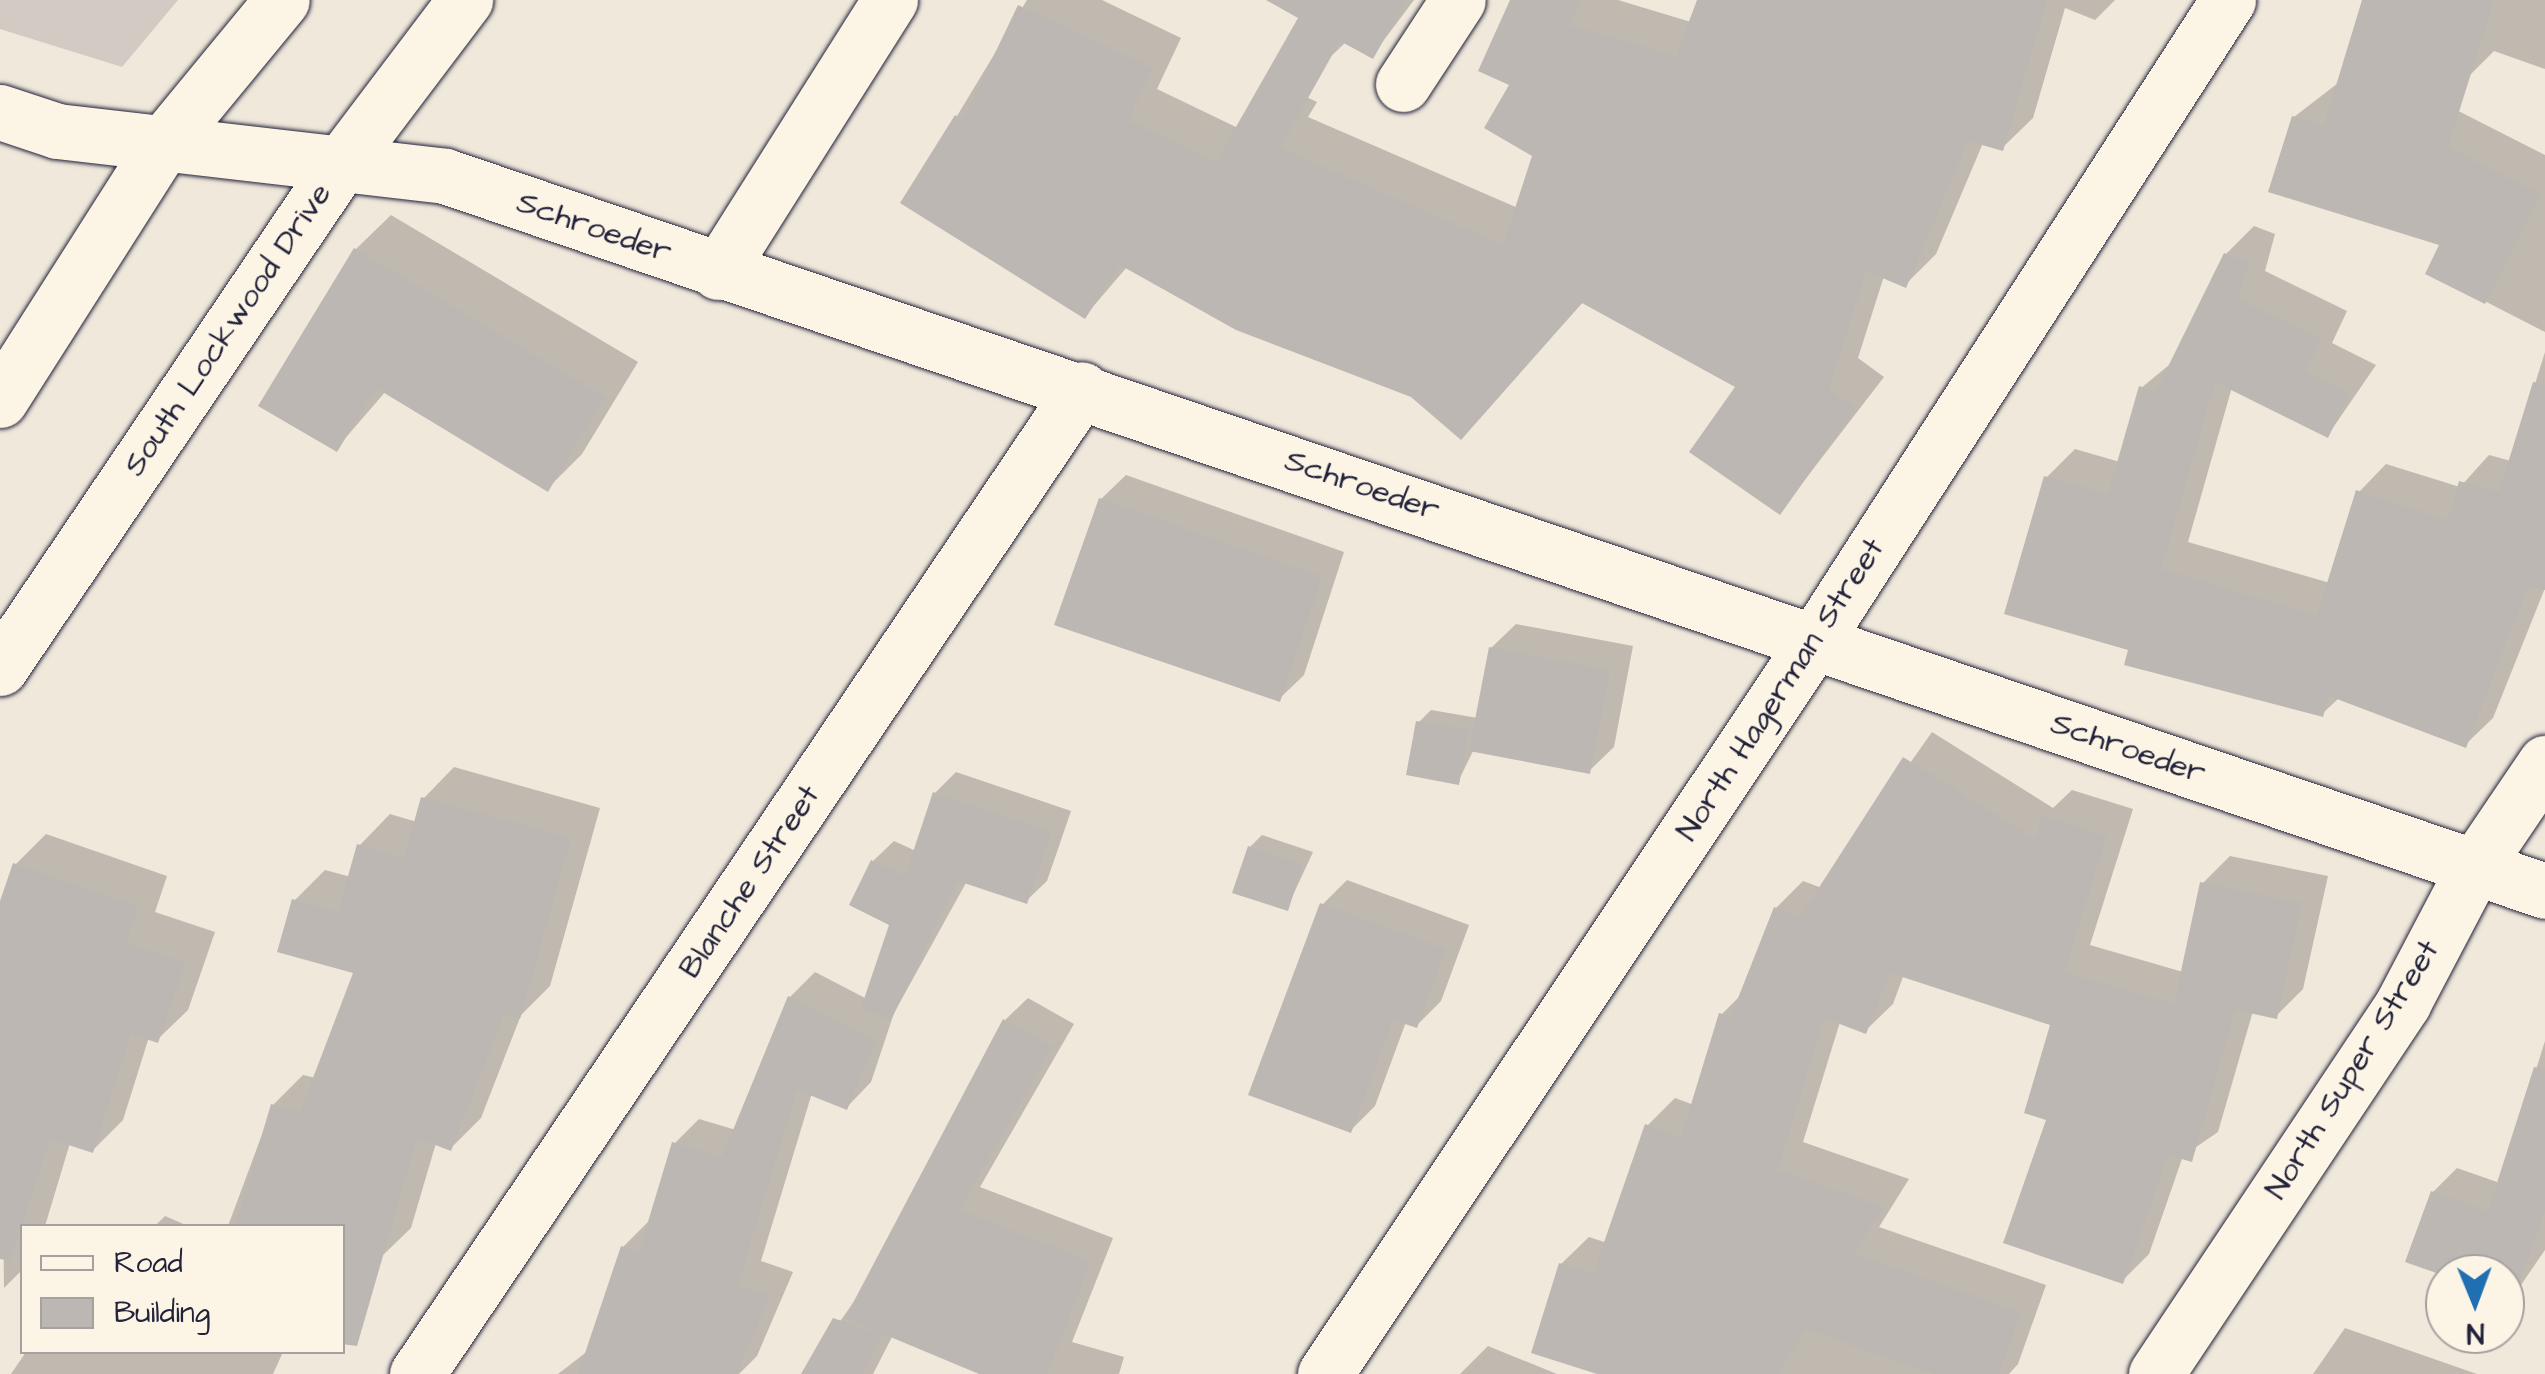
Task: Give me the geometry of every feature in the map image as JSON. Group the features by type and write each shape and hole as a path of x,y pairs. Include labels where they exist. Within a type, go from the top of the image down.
{"street":[{"path":"0,400 164,143 282,0"},
{"name":"South Lockwood Drive","path":"0,668 341,164 465,0"},
{"path":"718,272 890,0"},
{"path":"1403,84 1458,0"},
{"name":"North Hagerman Street","path":"1325,1374 1814,642 2228,0"},
{"name":"Schroeder","path":"0,112 57,130 446,176 718,272 1082,389 2545,892"},
{"name":"Blanche Street","path":"416,1374 1082,389"},
{"name":"North Super Street","path":"2156,1374 2403,1003 2474,868 2545,763"}],"shaded area":[{"path":"0,0 178,0 122,67 0,29"}],"building":[{"path":"1266,0 1406,0 1373,59 1340,41 1280,148 1503,245 1532,156 1484,128 1509,85 1478,71 1510,0 1581,0 1570,25 1676,56 1697,0 2047,0 2003,151 1968,141 1906,288 1866,271 1829,389 1856,408 1780,515 1689,452 1735,387 1582,303 1461,440 1411,397 1236,330 1120,265 1085,319 900,203 955,115 963,120 1018,5 1153,68 1128,120 1216,162 1298,18"},
{"path":"2362,0 2494,0 2448,147 2540,194 2485,304 2425,274 2439,245 2268,192 2292,116 2324,125"},
{"path":"354,248 605,397 548,492 376,388 337,452 258,406"},
{"path":"2224,253 2249,262 2238,299 2321,339 2306,371 2350,393 2328,438 2215,382 2161,569 2317,615 2356,490 2448,520 2459,481 2499,492 2533,382 2545,384 2545,590 2528,586 2466,748 2329,696 2323,717 2124,665 2128,650 2004,614 2044,476 2108,494 2139,386 2156,391"},
{"path":"1099,498 1322,577 1280,702 1054,625"},
{"path":"1489,647 1610,670 1590,774 1469,751"},
{"path":"1416,721 1469,730 1459,785 1406,775"},
{"path":"1903,757 2035,839 2042,815 2107,836 2064,972 2174,1004 2200,882 2302,903 2277,1019 2235,1010 2192,1162 2168,1155 2123,1284 2003,1243 2046,1120 2024,1113 2050,1025 1890,973 1866,1034 1824,1018 1778,1170 1884,1207 1854,1254 2021,1312 1999,1374 1934,1374 1806,1329 1779,1374 1597,1374 1531,1353 1559,1263 1593,1274 1645,1124 1681,1137 1719,1013 1731,1016 1774,907 1800,917"},
{"path":"933,792 1052,832 1027,904 958,881 891,1020 861,1008 889,925 849,905 871,860 905,876"},
{"path":"421,797 571,838 520,1019 504,1014 451,1151 417,1138 357,1346 345,1344 345,1224 236,1224 271,1104 300,1112 353,973 277,952 292,899 338,912 357,844 404,858"},
{"path":"1248,846 1303,864 1288,911 1232,893"},
{"path":"13,863 138,906 126,943 186,963 158,1043 131,1034 93,1153 50,1139 10,1261 0,1259 0,901"},
{"path":"1320,903 1446,949 1417,1028 1393,1020 1351,1133 1248,1095"},
{"path":"788,996 876,1040 847,1110 797,1090 738,1285 770,1296 737,1374 578,1374 621,1246 639,1252 672,1142 722,1157"},
{"path":"1003,1019 1053,1047 959,1210 1091,1261 1047,1374 979,1374 845,1318"},
{"path":"2534,1067 2545,1069 2545,1210 2525,1266 2525,1254 2425,1254 2425,1269 2405,1262 2431,1191 2488,1211"},
{"path":"833,1318 883,1335 863,1374 801,1374"}]}
